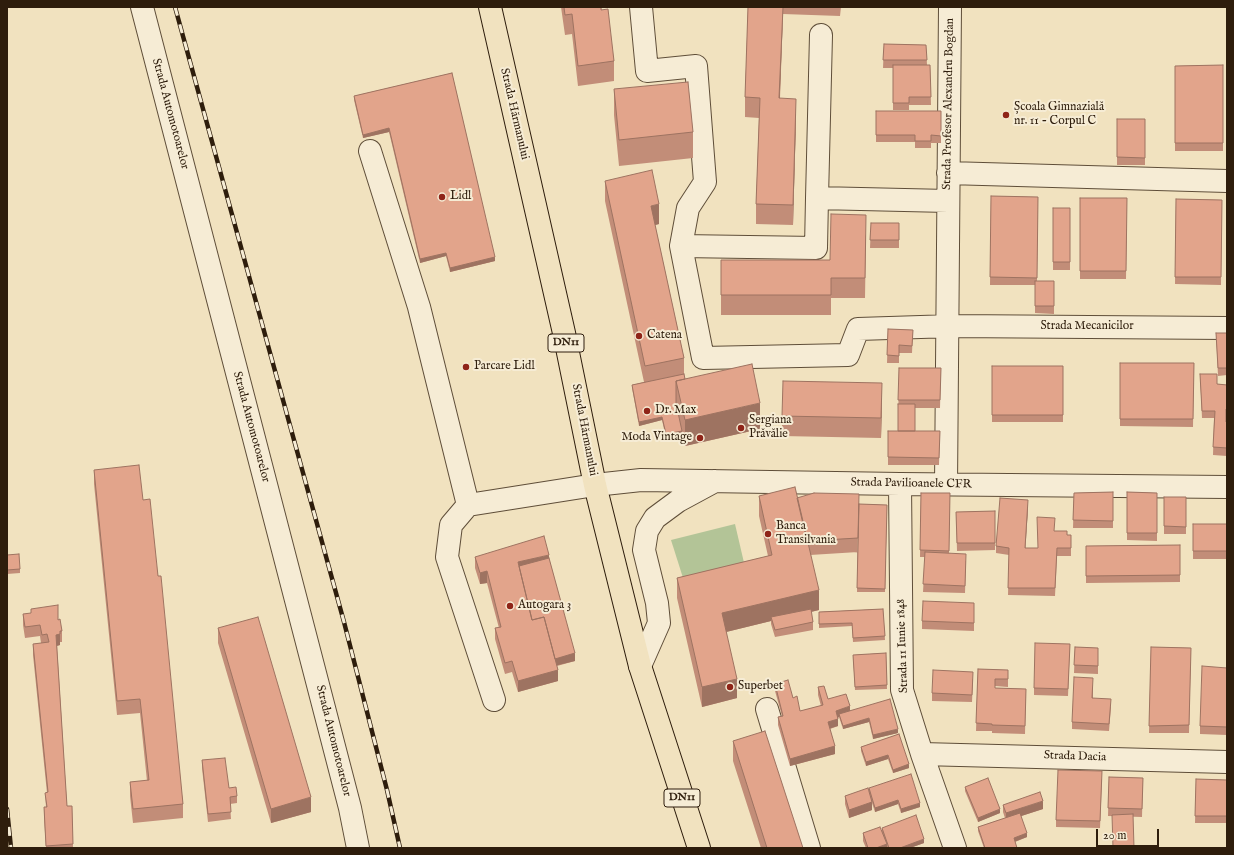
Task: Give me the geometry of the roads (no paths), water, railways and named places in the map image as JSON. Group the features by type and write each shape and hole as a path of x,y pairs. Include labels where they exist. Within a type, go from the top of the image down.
{"main road":[{"name":"Strada Hărmanului","path":"490,7 562,325 595,485 640,666 699,848"}],"street":[{"name":"Strada Automotoarelor","path":"142,7 350,808 358,848"},
{"path":"641,7 647,71 696,66 705,182 688,208 681,246 703,358 848,355 858,329 947,326"},
{"name":"Strada Profesor Alexandru Bogdan","path":"946,484 950,7"},
{"path":"681,246 816,248 821,35"},
{"path":"370,151 419,307 468,505 451,525 447,557 494,700"},
{"path":"948,173 1227,181"},
{"name":"Strada Profesor Alexandru Bogdan","path":"817,198 948,201"},
{"name":"Strada Mecanicilor","path":"947,326 1227,328"},
{"name":"Strada Pavilioanele CFR","path":"468,505 595,485 641,480 1227,487"},
{"path":"640,666 659,623 658,603 644,550 647,531 655,518 678,501 716,481"},
{"name":"Strada 11 Iunie 1848","path":"900,484 902,690 922,754 955,848"},
{"path":"767,709 809,848"},
{"name":"Strada Dacia","path":"922,754 1227,762"}],"railway":[{"path":"175,7 344,622 387,790 400,848"},
{"path":"7,809 11,848"}],"place":[{"name":"Școala Gimnazială nr. 11 - Corpul C","path":"1006,115"},
{"name":"Lidl","path":"442,197"},
{"name":"Catena","path":"639,336"},
{"name":"Parcare Lidl","path":"466,367"},
{"name":"Dr. Max","path":"647,411"},
{"name":"Sergiana Prăvălie","path":"741,428"},
{"name":"Moda Vintage","path":"700,438"},
{"name":"Banca Transilvania","path":"768,534"},
{"name":"Autogara 3","path":"510,606"},
{"name":"Superbet","path":"730,687"}]}
